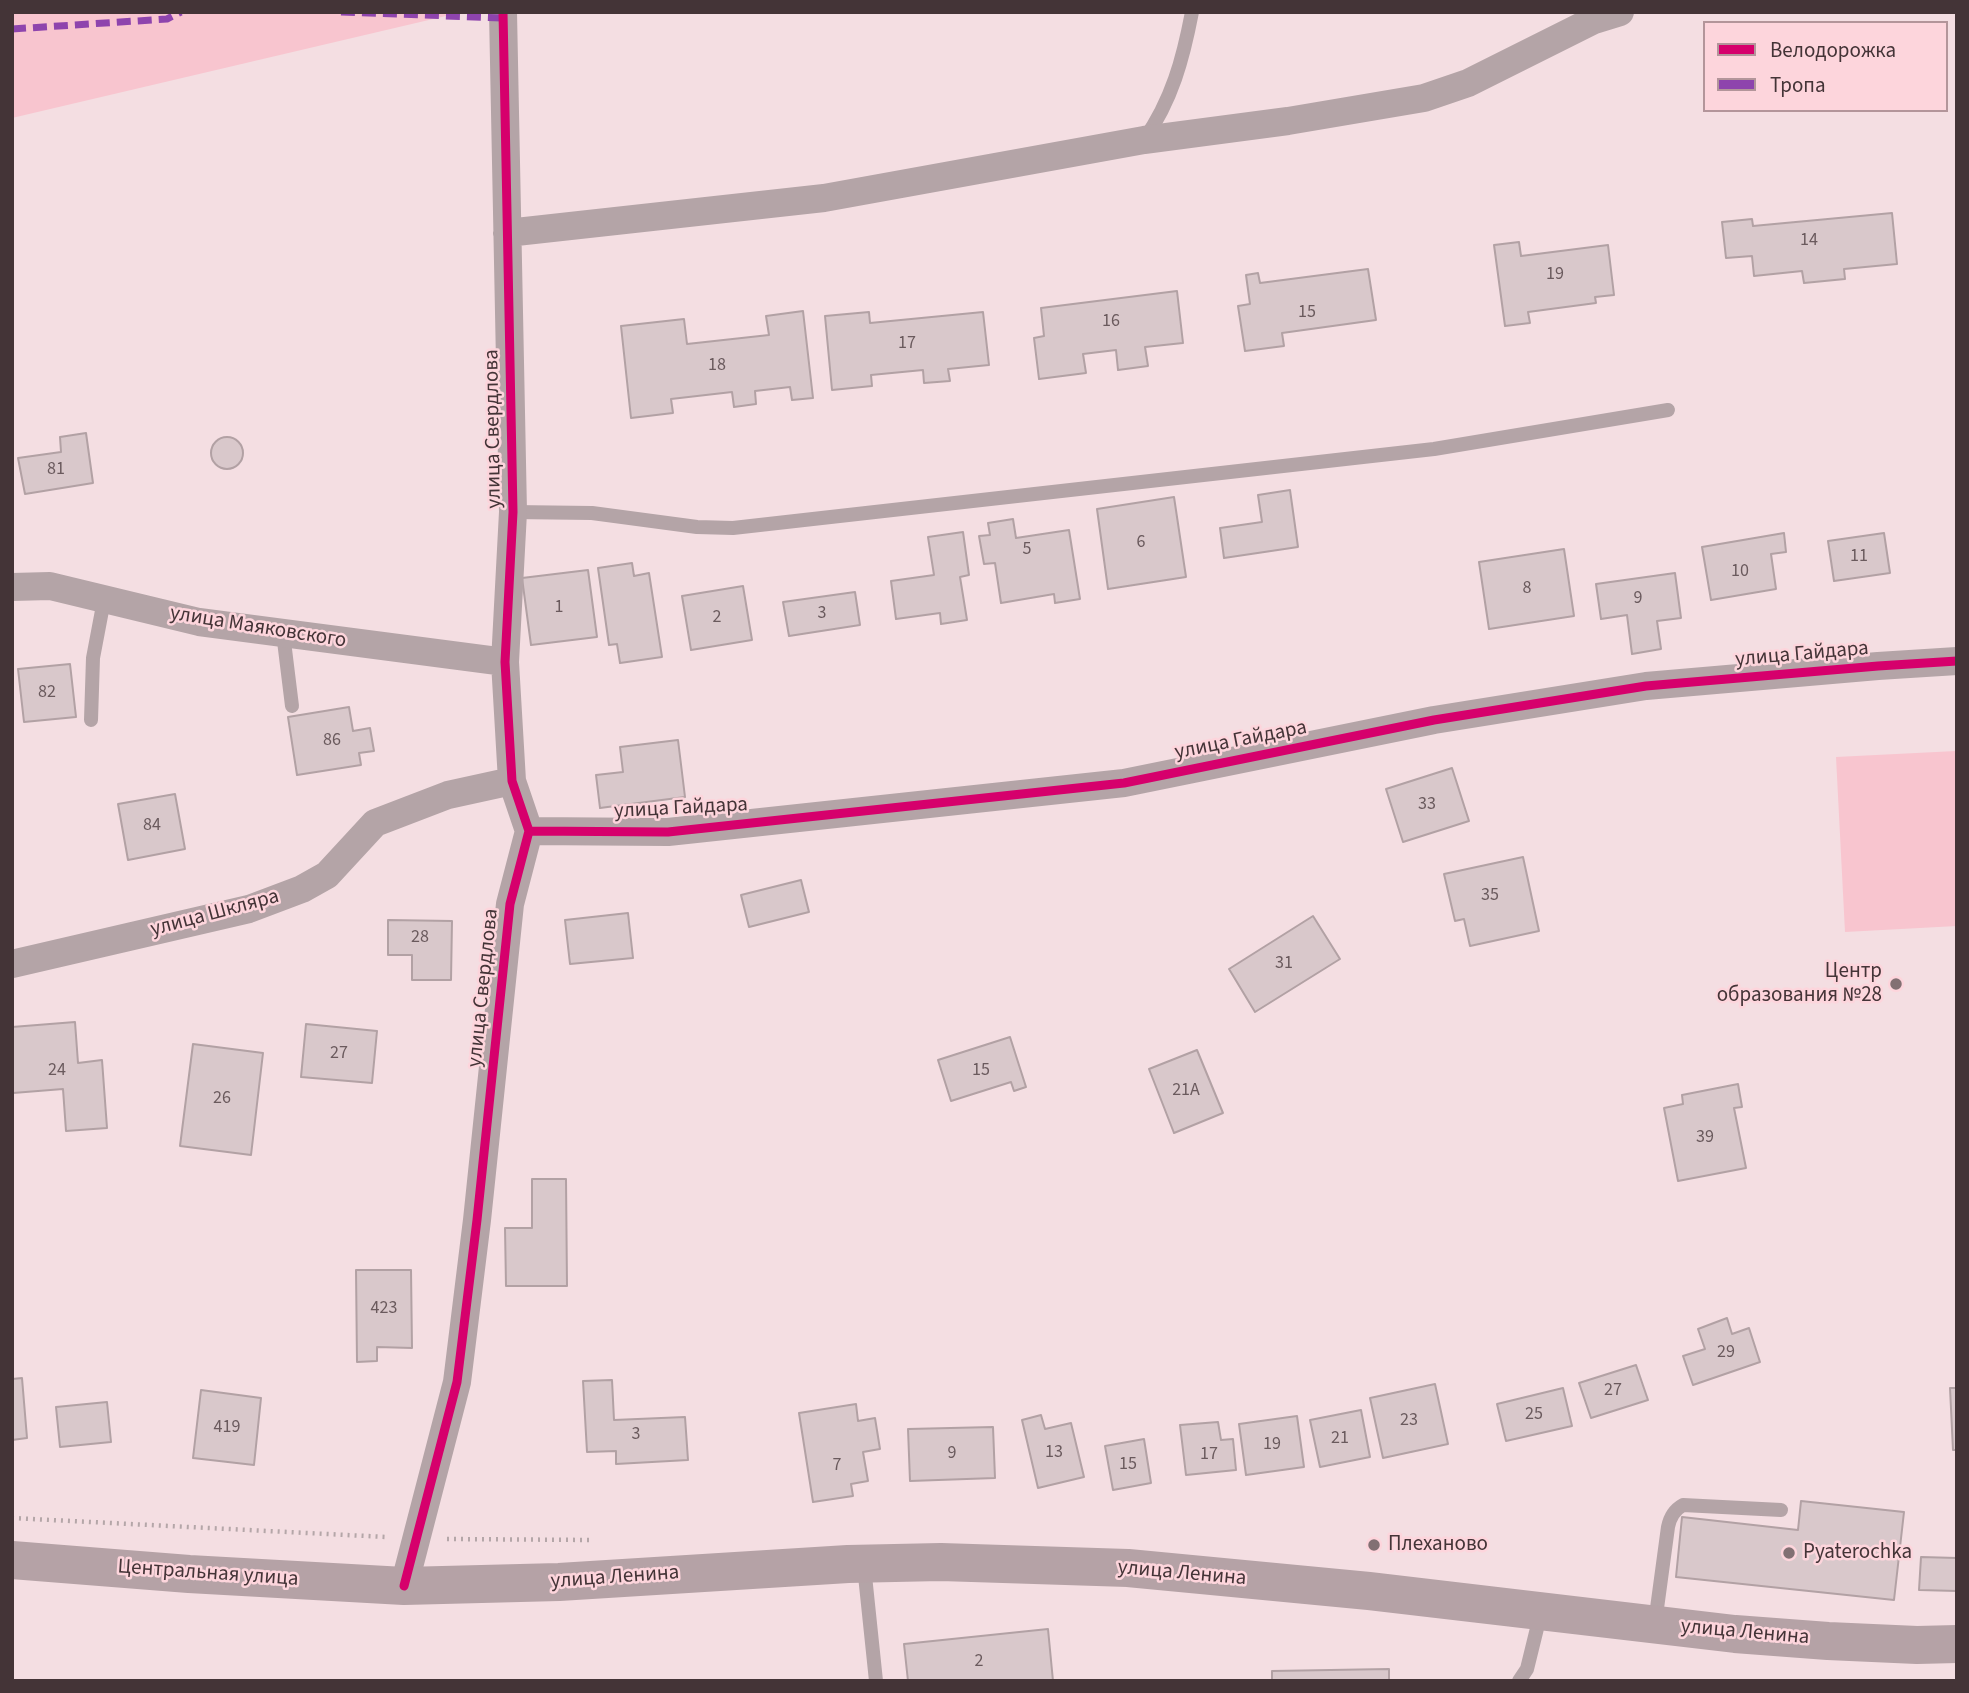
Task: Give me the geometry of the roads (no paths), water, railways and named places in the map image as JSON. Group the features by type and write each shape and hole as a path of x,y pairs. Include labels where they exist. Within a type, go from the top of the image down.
{"main road":[{"name":"Центральная улица","path":"12,1560 189,1574 404,1586"},
{"name":"улица Ленина","path":"404,1586 559,1582 752,1569 941,1562 1128,1568 1368,1591 1735,1634 1828,1641 1957,1644"}],"street":[{"name":"улица Свердлова","path":"404,1586 457,1382 510,904 529,831 512,781 505,662 513,512 503,12"},
{"path":"507,233 824,198 1144,140 1288,121 1424,98 1468,83 1594,20 1620,12"},
{"name":"улица Маяковского","path":"12,587 50,586 199,622 505,662"},
{"name":"улица Гайдара","path":"529,831 668,832 1124,783 1434,720 1646,685 1957,661"},
{"name":"улица Шкляра","path":"12,964 260,905 302,889 327,875 375,823 448,795 512,781"}],"lane":[{"path":"1144,140 1157,122 1172,90 1192,12"},
{"path":"513,512 593,513 685,526 733,528 1434,449 1668,410"},
{"path":"92,720 93,658 104,600"},
{"path":"283,633 292,706"},
{"path":"1655,1625 1669,1519 1677,1508 1683,1505 1781,1510"},
{"path":"864,1564 876,1681"},
{"path":"1519,1681 1527,1670 1541,1611"}],"place":[{"name":"Центр образования №28","path":"1896,984"},
{"name":"Плеханово","path":"1374,1545"},
{"name":"Pyaterochka","path":"1789,1553"}]}
